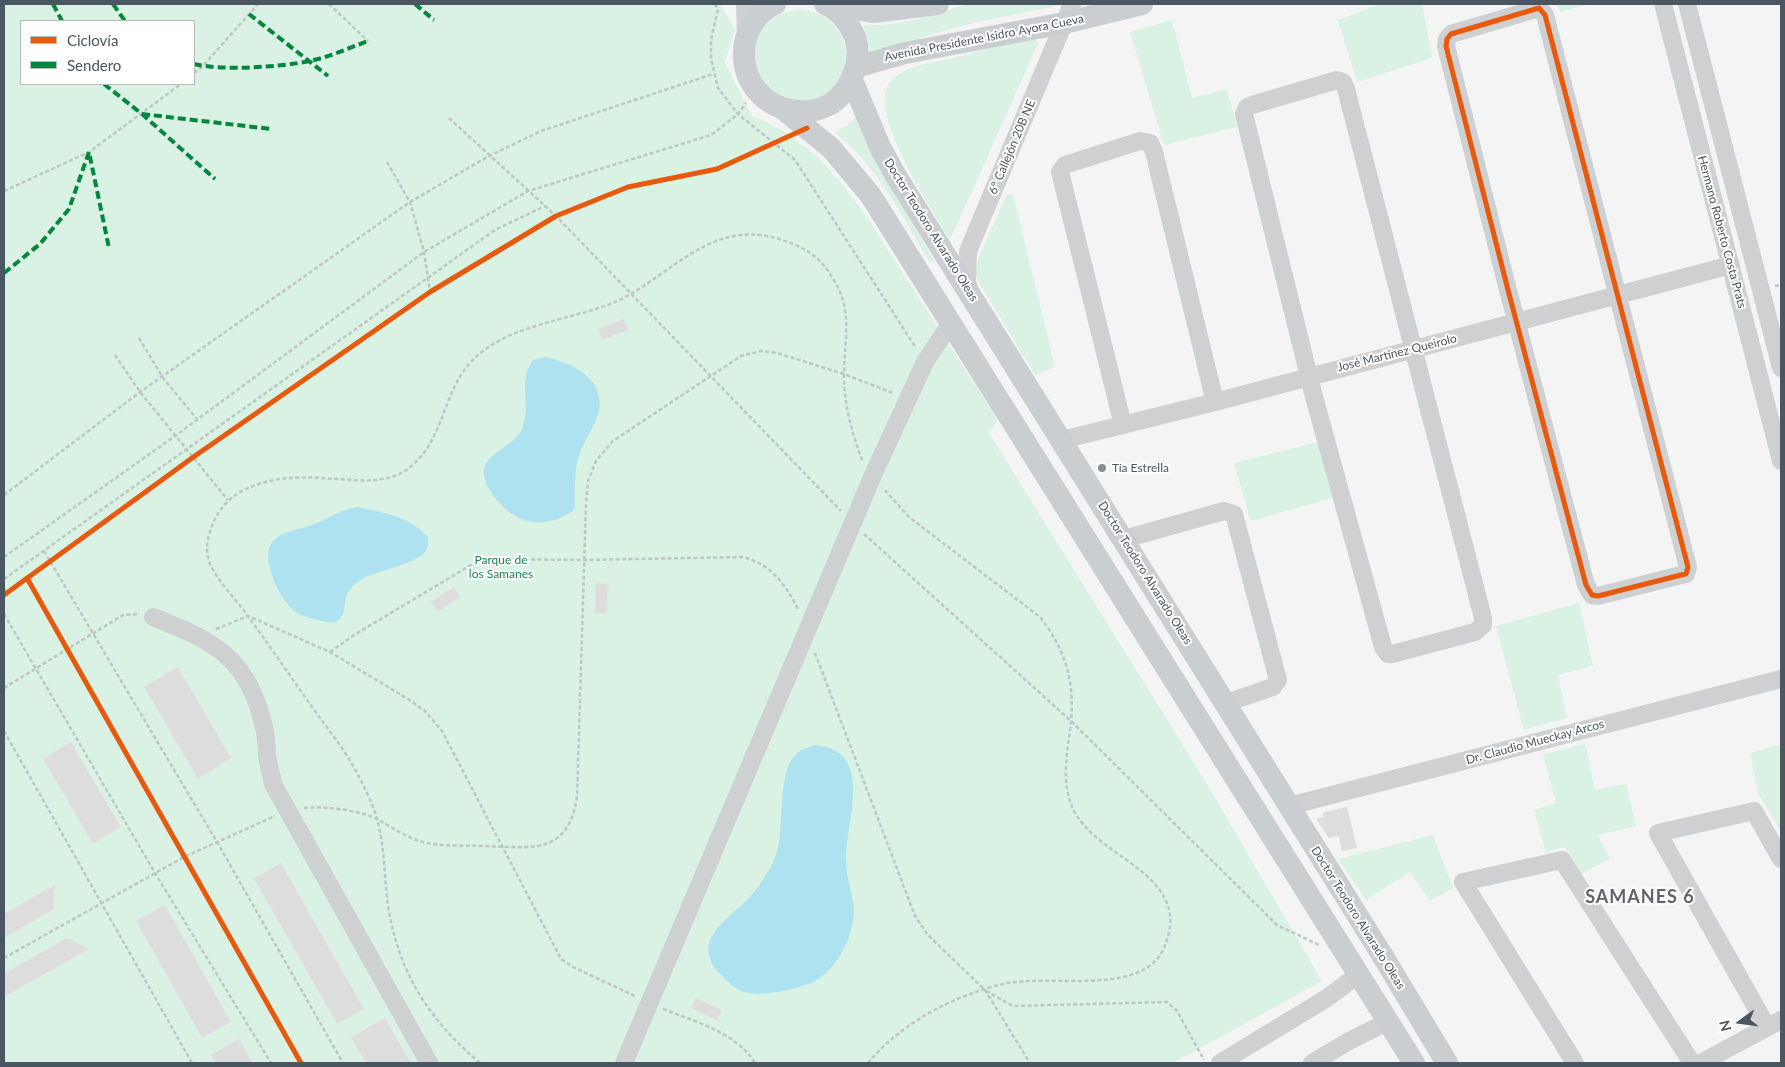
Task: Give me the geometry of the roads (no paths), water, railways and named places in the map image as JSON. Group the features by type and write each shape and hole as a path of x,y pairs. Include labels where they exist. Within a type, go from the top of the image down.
{"main road":[{"path":"775,4 760,14 751,26 746,39 744,61 748,76 756,90 771,104 796,112 823,108 844,92 854,74 856,40 843,16 827,5"},
{"path":"827,5 873,12 938,4"},
{"name":"Avenida Presidente Isidro Ayora Cueva","path":"854,74 879,60 905,52 1068,14 1142,4"},
{"path":"865,108 868,81 879,60"},
{"name":"Doctor Teodoro Alvarado Oleas","path":"854,74 880,147 896,176 1226,703 1447,1063"},
{"path":"783,109 831,148 858,178 871,196 1414,1063"}],"street":[{"path":"745,4 746,39"},
{"name":"Hermano Roberto Costa Prats","path":"1662,4 1781,461"},
{"name":"Hermano Roberto Costa Prats","path":"1687,4 1781,368"},
{"path":"1535,8 1543,10 1618,294 1688,567 1686,574 1598,596 1592,595 1589,590 1446,46 1452,34 1535,8"},
{"name":"6° Callejón 20B NE","path":"970,293 966,281 968,251 1068,14"},
{"path":"1337,80 1343,82 1412,349 1483,625 1475,632 1388,654 1383,647 1309,376 1244,114 1247,107 1337,80"},
{"path":"1123,425 1060,172 1066,165 1140,141 1150,143 1154,152 1215,402"},
{"path":"1704,164 1727,158"},
{"name":"José Martínez Queirolo","path":"1062,440 1215,402 1730,265"},
{"path":"624,1063 907,398 925,362 951,323"},
{"path":"1124,539 1224,511 1234,514 1278,680 1273,687 1226,703"},
{"path":"153,617 199,635 222,649 240,671 258,701 265,730 268,761 274,784 429,1063"},
{"name":"Dr. Claudio Mueckay Arcos","path":"1289,806 1781,678"},
{"path":"1702,1063 1774,1024 1658,833 1754,811 1781,859"},
{"path":"1575,1063 1462,882 1562,860 1692,1063"},
{"path":"1220,1063 1327,998 1360,974"},
{"path":"1312,1063 1349,1041 1389,1021"}],"water":[{"path":"545,357 565,363 584,373 597,389 599,410 578,459 575,478 575,509 555,520 535,522 515,516 506,510 491,492 484,474 485,467 493,455 512,441 522,429 526,411 525,385 528,368 533,360"},
{"path":"358,507 396,516 414,525 428,538 427,549 411,561 373,574 352,586 348,593 344,612 335,622 322,621 297,613 284,599 273,578 268,557 269,547 274,540 282,535"},
{"path":"814,745 833,750 845,759 852,773 852,809 846,861 854,910 852,928 846,945 836,961 818,979 800,987 778,992 757,994 745,992 737,989 727,981 711,962 708,950 711,939 726,919 747,901 771,867 776,857 779,841 786,773 790,762 797,753"}],"place":[{"name":"Tía Estrella","path":"1102,468"}],"district":[{"name":"SAMANES 6","path":"1640,897"}],"park label":[{"name":"Parque de los Samanes","path":"501,567"}]}
